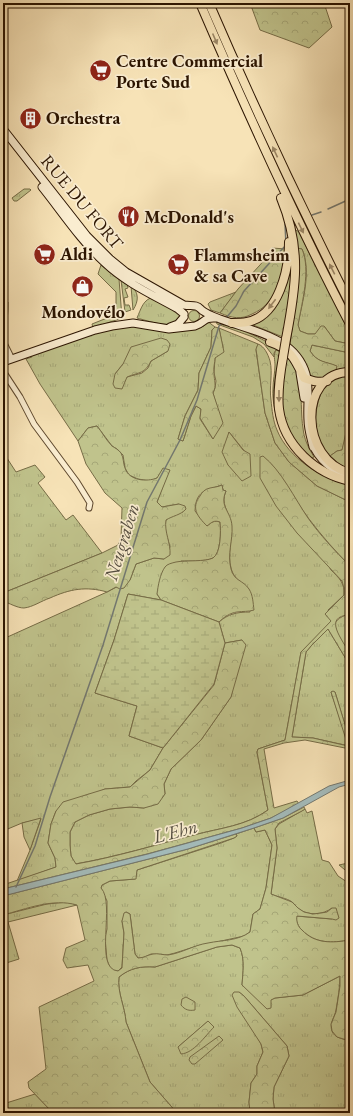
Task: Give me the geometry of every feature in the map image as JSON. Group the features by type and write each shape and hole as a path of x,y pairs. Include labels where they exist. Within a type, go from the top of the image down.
{"highway":[{"path":"200,3 260,142 350,324"},
{"path":"210,3 266,133 350,304"},
{"path":"260,142 261,153 281,197 289,221 295,255 295,282 279,384 279,409 290,438 303,456 330,476 350,481"},
{"path":"229,322 247,322 261,317 277,298 282,285 287,263 289,221"},
{"path":"270,342 281,345 292,355 300,366 304,378 314,382 327,381"},
{"path":"350,372 340,373 327,381 319,389 313,402 311,412 312,431 319,448 326,458 335,466 350,473"}],"main road":[{"name":"RUE DU FORT","path":"3,129 87,236 110,259 126,272 189,307 199,307 203,311 218,318 275,338 284,343 301,362 307,379 308,426 313,447"},
{"name":"RUE DU FORT","path":"3,136 50,198 105,263 122,277 178,309 184,316 187,323 192,326"},
{"path":"3,362 117,321 130,319 172,327 178,324 189,307"},
{"path":"203,311 203,321"},
{"path":"95,330 127,324 140,324 169,329 198,325 208,318 218,318"},
{"name":"RUE DU FORT","path":"229,322 270,342 286,352 295,362 299,371 302,385 306,427 313,447 331,468 350,477"}],"street":[{"path":"3,341 12,359"},
{"path":"3,370 20,397 34,424 77,482 90,503 89,508"}],"green space":[{"path":"250,3 328,3 325,6 332,27 309,48 260,30"},
{"path":"24,189 31,190 17,201 14,201 12,198"},
{"path":"294,230 298,231 350,332 350,344 335,341 324,326 316,334 308,334 300,331 298,325 305,287 306,267 302,249 297,248"},
{"path":"272,248 286,249 283,269 277,287 268,303 252,314 240,318 220,313 238,289 270,254"},
{"path":"297,248 302,249 306,266 305,286 298,325 300,331 308,334 315,334 321,326 324,326 335,341 350,344 350,353 312,345 310,351 316,358 337,366 336,370 322,379 317,379 307,372 290,345 297,285"},
{"path":"290,263 292,263 293,284 283,337 253,325 266,317"},
{"path":"101,265 119,279 122,318 93,328 92,324 112,316 116,306 116,292 98,274"},
{"path":"121,280 127,284 128,288 125,289 128,297 124,298 125,305 129,305 131,310 125,312"},
{"path":"131,286 137,294 137,300 133,310"},
{"path":"236,292 220,313 211,310 208,304 210,302"},
{"path":"3,297 8,302 7,318 3,318"},
{"path":"154,297 180,314 181,317 178,321 161,324 137,318 145,302"},
{"path":"194,310 198,312 200,316 198,320 194,322 190,320 188,316 190,312"},
{"path":"207,321 215,327 212,330 211,347 199,373 198,390 185,416 178,439 183,441 191,416 196,406 201,409 200,419 213,439 216,404 213,393 216,381 214,373 215,358 223,348 219,328 258,344 256,350 265,413 275,443 289,462 317,486 350,502 350,566 314,525 278,473 266,459 331,570 341,581 344,587 344,595 328,610 332,621 301,652 285,740 258,749 257,752 268,810 251,820 232,826 75,864 71,856 70,832 75,822 89,815 110,809 130,807 144,808 165,794 164,784 171,769 201,740 231,697 242,640 225,643 219,622 233,614 250,612 244,585 236,578 231,568 231,524 224,504 224,496 226,491 223,490 222,485 202,492 197,499 195,511 207,526 216,521 220,522 220,542 216,556 205,560 181,561 157,594 161,600 128,594 114,640 95,693 137,706 129,736 163,748 150,770 130,787 105,789 56,811 51,824 48,843 55,858 56,867 17,881 41,819 22,823 3,831 3,639 130,580 136,564 154,558 164,559 170,547 164,527 166,520 172,515 183,512 179,504 162,507 157,502 169,470 150,481 138,479 129,475 125,468 123,455 112,446 97,426 88,428 78,441 40,384 26,359 32,357 31,355 121,326 194,329 204,326","holes":["168,351 151,361 148,368 142,373 127,377 115,374 123,364","229,432 246,453 228,465"]},
{"path":"216,321 258,337 278,350 274,353 274,357 264,344 253,337 217,324"},
{"path":"215,327 219,328 224,352 215,358 215,385 213,393 223,423 213,439 200,418 201,409 196,406 191,416 183,441 178,439 185,416 198,390 199,373 211,347 212,330"},
{"path":"161,338 167,340 170,344 168,351 151,361 144,370 127,377 122,389 115,388 113,384 115,374 123,364 131,347"},
{"path":"258,344 266,351 270,361 273,415 276,427 282,440 289,450 307,466 328,478 350,485 350,502 317,486 289,462 275,443 265,413 256,349"},
{"path":"312,345 350,353 350,369 336,370 336,366 319,360 310,351"},
{"path":"276,350 281,352 283,430 281,431 273,399 275,365 274,356"},
{"path":"286,357 297,372 304,432 307,443 314,457 310,459 290,433 283,415 281,401 283,371"},
{"path":"350,375 350,424 342,450 337,451 330,456 325,451 318,439 315,427 317,407 321,394 329,382"},
{"path":"350,424 350,469 342,466 330,456 337,451 342,450 346,432"},
{"path":"97,426 110,444 121,453 125,468 130,476 148,480 157,478 163,468 170,470 157,502 162,507 179,504 185,506 186,509 182,513 166,520 170,555 164,559 154,558 136,564 130,580 124,588 120,589 116,587 107,592 92,589 78,589 57,595 24,608 3,601 3,593 102,553 118,545 121,538 122,508 105,493 86,464 78,441 88,428"},
{"path":"229,432 243,450 250,454 251,476 242,481 228,465 222,452"},
{"path":"3,452 16,472 35,465 45,477 38,483 66,520 73,515 102,553 3,593"},
{"path":"263,456 282,477 318,531 350,566 350,615 341,616 337,620 336,624 339,636 349,653 350,662 346,659 328,629 306,652 292,737 313,738 348,746 331,692 333,691 335,692 350,741 350,749 305,740 284,743 264,749 274,808 297,801 299,804 271,818 242,828 147,854 3,889 3,885 56,867 55,858 48,843 51,824 56,811 63,802 105,789 130,787 150,770 163,748 214,685 225,643 242,640 246,645 231,697 201,740 171,769 164,784 165,794 158,804 144,808 130,807 110,809 89,815 75,822 70,832 71,856 76,864 106,858 232,826 251,820 268,810 257,752 258,749 285,740 301,652 331,621 325,614 344,595 344,588 342,581 297,533 276,506 260,478 260,457"},
{"path":"222,485 223,490 226,491 224,501 232,526 230,563 232,573 247,586 250,591 253,599 254,610 232,613 219,622 161,600 157,594 163,570 167,565 180,561 210,559 213,558 218,552 220,542 220,522 216,521 207,526 196,512 196,504 197,500 205,490"},
{"path":"128,594 161,600 219,622 225,643 214,684 163,748 129,736 137,706 95,693 114,640"},
{"path":"345,615 350,615 350,655 335,626 337,620"},
{"path":"328,629 346,659 350,662 350,741 335,692 331,692 349,746 313,738 292,737 306,652"},
{"path":"304,807 305,809 302,811 279,823 275,829 277,848 271,894 292,902 304,912 313,914 327,912 332,908 336,908 339,918 336,920 297,916 297,920 298,926 312,938 330,942 350,940 350,1041 337,1037 332,1031 331,1024 336,1012 340,976 303,995 275,998 271,1000 271,1008 267,1009 242,985 243,961 240,948 232,945 217,947 155,967 136,968 119,977 119,988 126,1022 150,1082 177,1113 53,1113 29,1088 28,1082 46,1069 39,1007 94,981 88,965 67,968 63,960 66,948 85,940 77,905 59,903 40,905 3,915 3,896 188,849 236,834 237,836 234,838 137,870 136,879 110,881 102,885 101,888 105,896 106,907 107,959 111,967 118,971 122,968 124,933 122,921 124,913 126,912 130,914 135,954 138,958 151,954 168,955 203,944 235,939 250,932 253,914 260,909 266,888 272,845 265,830 256,832 254,828 283,818"},
{"path":"305,809 307,813 312,811 322,860 329,862 338,876 350,884 350,940 330,942 318,940 307,935 298,926 296,916 332,919 332,908 324,912 311,914 299,909 290,901 271,894 277,848 275,829 279,824"},
{"path":"41,818 30,850 24,837 22,823"},
{"path":"254,828 256,832 265,830 272,845 266,888 260,909 253,914 250,932 244,936 194,947 167,955 151,954 143,958 138,958 135,954 130,914 126,912 122,921 124,933 122,967 118,971 113,971 110,968 107,960 105,938 107,929 107,901 101,888 102,885 110,881 135,879 137,870 221,843 234,838 237,836 236,834"},
{"path":"350,864 350,874 339,865"},
{"path":"67,902 77,905 8,922 19,959 3,964 3,915 47,904"},
{"path":"232,945 240,948 243,961 242,985 271,1004 270,1000 275,998 303,995 340,976 336,1010 331,1028 335,1035 350,1041 350,1113 275,1113 273,1099 274,1087 289,1056 287,1046 239,992 263,1052 257,1066 257,1074 251,1083 249,1102 250,1113 177,1113 150,1082 126,1022 119,988 119,977 136,968 155,967 217,947","holes":["207,1022 213,1027 178,1047"]},
{"path":"234,992 239,992 244,996 287,1046 289,1056 274,1087 273,1099 275,1113 250,1113 249,1102 251,1083 257,1074 257,1066 263,1052 261,1044 237,1007 232,995"},
{"path":"186,997 195,1002 195,1010 187,1010 181,1005 182,999"},
{"path":"208,1021 214,1027 195,1047 186,1053 181,1054 178,1047"},
{"path":"219,1036 223,1040 195,1064 192,1064 189,1060 190,1057"},
{"path":"35,1094 53,1113 3,1113 3,1104"}],"water":[{"path":"350,780 350,784 339,787 283,818 254,828 188,849 3,896 3,889 148,854 242,828 271,818 329,786"}],"waterway":[{"name":"Neugraben","path":"328,209 350,199"},
{"path":"312,215 321,212"},
{"name":"Neugraben","path":"226,318 236,306 244,291 286,245 286,223"},
{"name":"Neugraben","path":"16,887 35,846 50,797 103,645 147,502 180,440 197,400 219,326 222,323"}],"place":[{"name":"Centre Commercial Porte Sud","path":"101,71"},
{"name":"Orchestra","path":"30,118"},
{"name":"McDonald's","path":"129,217"},
{"name":"Aldi","path":"44,254"},
{"name":"Flammsheim & sa Cave","path":"179,265"},
{"name":"Mondovélo","path":"83,287"}],"water label":[{"name":"L'Ehn","path":"175,831"}]}
